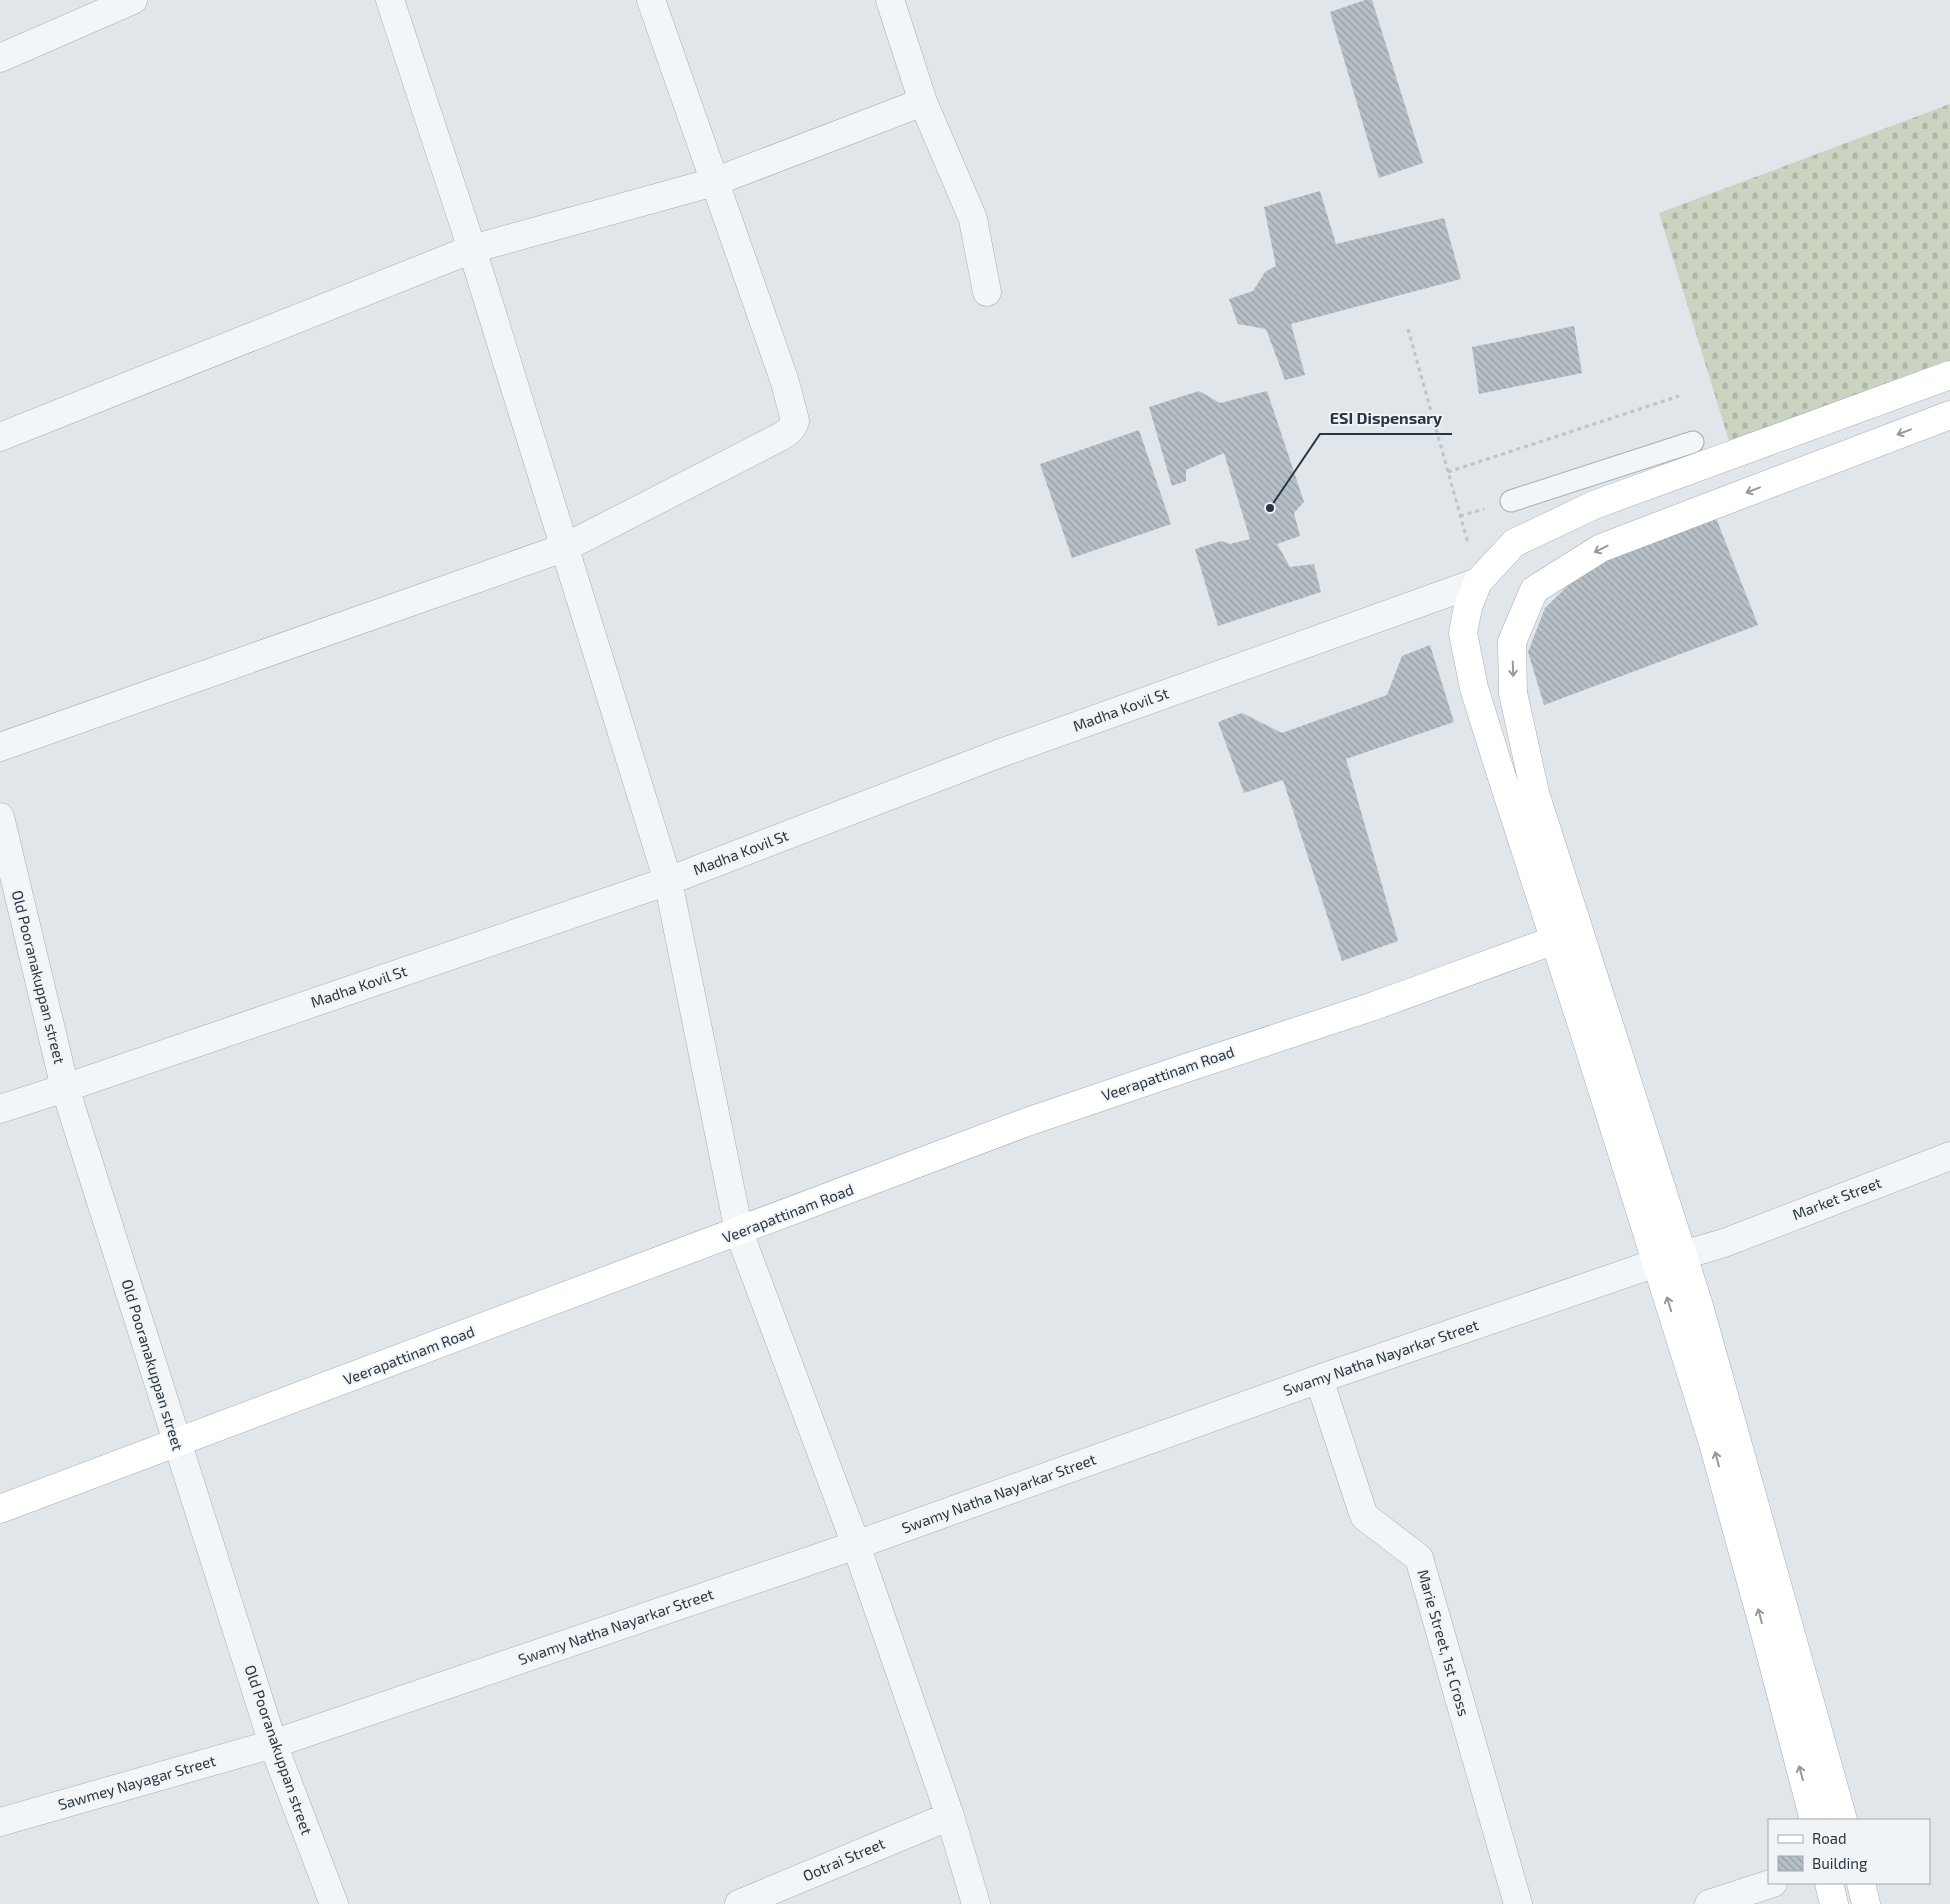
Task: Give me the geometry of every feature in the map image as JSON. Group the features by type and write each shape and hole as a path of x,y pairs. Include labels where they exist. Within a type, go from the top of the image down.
{"street":[{"path":"0,58 133,0"},
{"path":"390,0 472,249 566,547 668,881 739,1232 856,1545 950,1816 976,1904"},
{"path":"0,747 566,547 780,438 794,426 794,414 784,382 651,0"},
{"path":"890,0 923,102 972,219 987,292"},
{"path":"0,437 472,249 714,182 923,102"},
{"path":"1814,1819 1713,1443 1474,688 1463,632 1468,606 1478,582 1514,543 1594,505 1950,375"},
{"path":"1843,1819 1699,1306 1535,793 1513,693 1512,642 1534,590 1601,548 1950,415"},
{"name":"Madha Kovil St","path":"0,1109 668,881 998,754 1478,582"},
{"name":"Old Pooranakuppan street","path":"0,817 65,1088 273,1744 334,1904"},
{"name":"Veerapattinam Road","path":"0,1509 177,1444 1027,1122 1374,1006 1580,931"},
{"name":"Market Street","path":"1724,1243 1950,1156"},
{"name":"Swamy Natha Nayarkar Street","path":"273,1744 856,1545 1319,1379 1682,1254 1724,1243"},
{"name":"Marie Street, 1st Cross","path":"1319,1379 1364,1516 1419,1558 1518,1904"},
{"name":"Sawmey Nayagar Street","path":"0,1822 273,1744"},
{"name":"Ootrai Street","path":"739,1904 950,1816"},
{"path":"1709,1904 1770,1884"},
{"path":"1829,1884 1834,1904"},
{"path":"1861,1884 1866,1904"}],"lane":[{"path":"1511,501 1692,442"}],"path":[{"path":"1408,329 1478,582"},
{"path":"1448,472 1679,396"}],"green space":[{"path":"1950,104 1950,364 1730,444 1659,213"}],"building":[{"path":"1365,0 1372,0 1423,163 1379,178 1330,12"},
{"path":"1320,191 1336,244 1444,218 1461,279 1291,324 1305,375 1285,380 1266,329 1238,324 1229,299 1253,291 1265,272 1276,266 1264,207"},
{"path":"1574,326 1582,373 1479,394 1472,347"},
{"path":"1199,391 1220,403 1267,391 1304,502 1294,513 1300,536 1277,544 1290,567 1314,564 1321,592 1218,626 1195,549 1221,541 1230,544 1250,539 1224,453 1186,470 1186,481 1172,486 1149,407"},
{"path":"1139,430 1171,524 1072,558 1040,464"},
{"path":"1716,518 1758,625 1544,705 1528,652 1545,608 1591,563"},
{"path":"1430,645 1454,722 1346,759 1398,941 1342,961 1283,780 1244,793 1218,722 1242,713 1282,733 1387,695 1402,656"}],"place":[{"name":"ESI Dispensary","path":"1270,508"}]}
